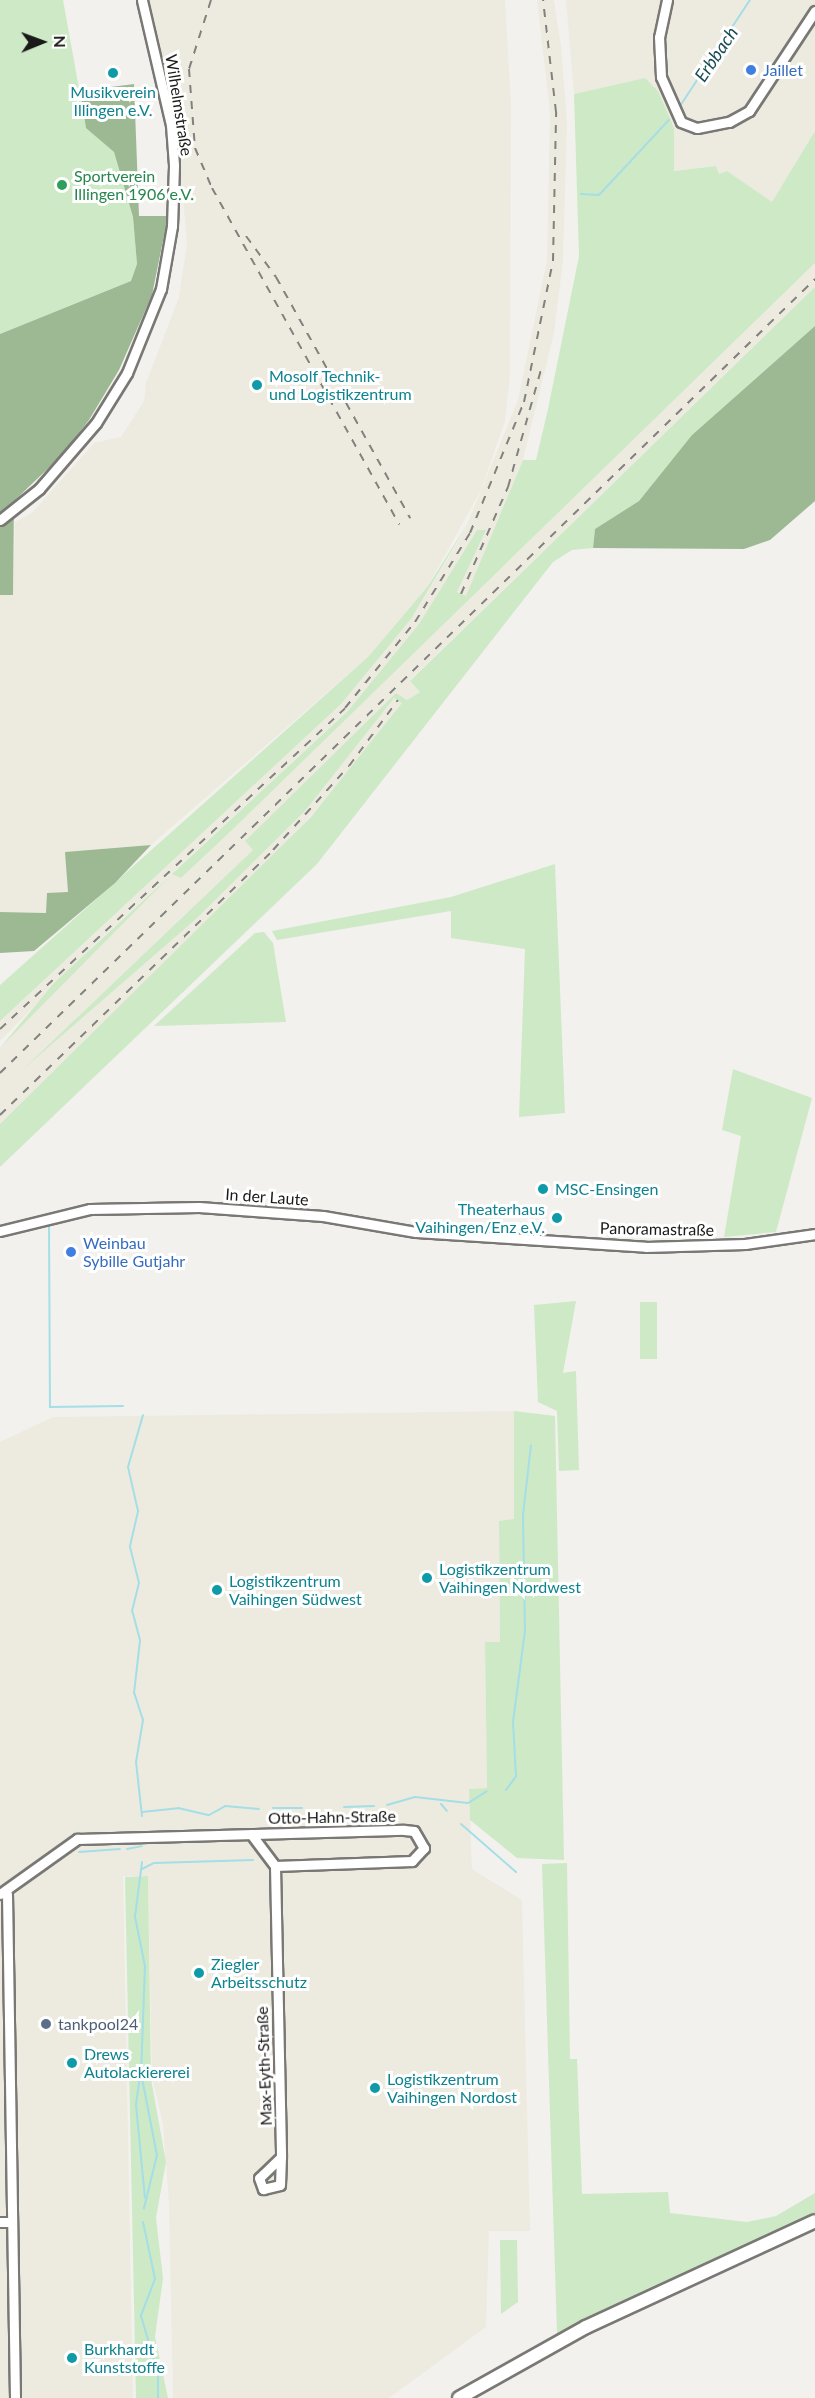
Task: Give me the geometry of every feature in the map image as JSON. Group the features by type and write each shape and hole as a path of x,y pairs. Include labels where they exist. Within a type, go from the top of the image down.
{"main road":[{"path":"459,2398 586,2327 815,2221"}],"street":[{"name":"Wilhelmstraße","path":"0,520 39,489 96,423 127,373 161,289 172,226 174,165 171,125 142,0"},
{"path":"667,0 659,37 661,77 672,109 687,126 718,125 749,111 815,11"},
{"name":"In der Laute","path":"0,1231 90,1209 199,1207 534,1240"},
{"name":"Panoramastraße","path":"534,1240 680,1248 815,1234"},
{"name":"Otto-Hahn-Straße","path":"3,1894 77,1839 252,1834 404,1830 414,1831 424,1848 412,1861 275,1866 252,1834"},
{"name":"Max-Eyth-Straße","path":"275,1866 281,2157"},
{"path":"3,1894 15,2398"},
{"path":"0,2222 12,2222"}],"shaded area":[{"path":"147,0 505,0 511,103 510,375 505,421 481,490 428,586 369,656 151,845 66,852 68,892 46,913 0,912 0,595 13,595 15,522 32,513 94,443 121,437 144,401 146,383 179,297 187,243 176,125"},
{"path":"537,0 554,0 561,46 567,122 563,261 554,333 523,460 466,597 457,592 486,530 474,534 419,624 347,712 94,945 0,1041 0,1021 341,704 411,619 465,530 518,400 547,260 550,112"},
{"path":"566,0 815,0 815,131 772,203 727,171 719,174 716,166 673,171 674,128 645,78 574,94"},
{"path":"815,263 815,287 410,680 420,692 407,700 396,693 246,841 253,850 20,1072 196,919 305,811 394,697 402,703 353,770 258,873 0,1124 0,1048 56,988 173,873 181,878 231,831"},
{"path":"514,1411 514,1519 499,1521 500,1642 485,1643 487,1788 469,1789 472,1869 522,1900 530,2231 489,2231 486,2327 389,2398 173,2398 169,2204 163,2124 152,2078 148,1876 123,1876 133,2398 0,2398 0,1442 53,1417"}],"green space":[{"name":"Sportverein Illingen 1906 e.V.","path":"0,0 63,0 86,127 114,152 133,217 137,264 131,281 0,334"},
{"path":"645,78 658,91 674,128 674,171 716,166 719,174 727,171 772,202 815,131 815,263 231,831 181,878 172,874 0,1048 54,983 347,712 419,624 477,530 486,530 457,592 466,596 523,460 536,460 548,409 579,256 574,94"},
{"path":"134,84 139,216 168,216 152,295 119,370 89,420 60,457 14,501 13,595 0,595 0,334 131,281 137,264 133,217 114,152 86,128 80,91"},
{"path":"815,287 815,326 692,435 639,501 595,529 593,548 572,550 553,562 317,864 0,1167 0,1124 311,817 402,703 394,698 305,811 196,919 20,1072 253,850 245,841 396,693 407,700 420,692 410,681"},
{"path":"815,326 815,501 770,540 744,549 593,548 595,529 639,501 692,435"},
{"path":"471,518 411,619 341,704 0,1021 0,985 369,656 428,586"},
{"path":"151,845 115,883 34,951 0,953 0,912 46,913 47,893 68,892 65,852"},
{"path":"555,864 565,1113 519,1117 525,949 451,938 451,911 277,940 272,931 451,897"},
{"path":"264,932 273,943 286,1022 154,1026 255,933"},
{"path":"733,1069 812,1098 776,1232 724,1237 741,1136 722,1130"},
{"path":"576,1301 563,1373 576,1371 579,1470 559,1471 557,1411 538,1402 534,1305"},
{"path":"640,1302 657,1302 657,1359 640,1359"},
{"path":"514,1411 555,1416 564,1860 517,1858 470,1820 469,1789 487,1788 485,1642 500,1642 499,1521 514,1519"},
{"path":"567,1863 570,2059 577,2059 582,2194 668,2192 670,2213 747,2222 776,2216 815,2193 815,2215 557,2333 542,1864"},
{"path":"148,1876 151,2079 166,2162 156,2218 163,2278 155,2337 168,2398 136,2398 125,1877"},
{"path":"500,2240 517,2240 518,2302 501,2314"}],"waterway":[{"name":"Erbbach","path":"680,106 750,0"},
{"name":"Erbbach","path":"581,194 599,195 669,120"},
{"path":"49,1224 50,1407 123,1406"},
{"path":"142,1816 136,1762 143,1720 134,1693 140,1640 132,1611 139,1583 130,1546 138,1511 128,1467 143,1415"},
{"path":"506,1790 516,1776 513,1722 525,1631 523,1515 531,1445"},
{"path":"387,1805 415,1797 468,1803 487,1791"},
{"path":"441,1804 447,1811"},
{"path":"142,1812 178,1808 209,1815 225,1806 259,1809"},
{"path":"344,1807 374,1806"},
{"path":"273,1808 302,1808"},
{"path":"461,1824 516,1872"},
{"path":"127,1849 142,1846"},
{"path":"79,1852 120,1849"},
{"path":"142,1869 154,1863 253,1860"},
{"path":"142,1862 135,1917 145,1966 141,2073 157,2155 144,2208"},
{"path":"140,2076 136,2105 145,2198"},
{"path":"143,2222 155,2279 141,2316 158,2373 158,2398"}],"railway":[{"path":"211,0 189,69 195,148 212,188 399,524"},
{"path":"0,1029 345,708 415,622 470,533 524,402 553,261 556,112 543,0"},
{"path":"246,236 276,277 410,518"},
{"path":"0,1073 815,279"},
{"path":"461,594 508,487 542,366"},
{"path":"0,1115 273,850 349,766 398,700"}],"place":[{"name":"Jaillet","path":"751,70"},
{"name":"Musikverein Illingen e.V.","path":"113,73"},
{"name":"Sportverein Illingen 1906 e.V.","path":"62,185"},
{"name":"Mosolf Technik- und Logistikzentrum","path":"257,385"},
{"name":"MSC-Ensingen","path":"543,1189"},
{"name":"Theaterhaus Vaihingen/Enz e.V.","path":"557,1218"},
{"name":"Weinbau Sybille Gutjahr","path":"71,1252"},
{"name":"Logistikzentrum Vaihingen Nordwest","path":"427,1578"},
{"name":"Logistikzentrum Vaihingen Südwest","path":"217,1590"},
{"name":"Ziegler Arbeitsschutz","path":"199,1973"},
{"name":"tankpool24","path":"46,2024"},
{"name":"Drews Autolackiererei","path":"72,2063"},
{"name":"Logistikzentrum Vaihingen Nordost","path":"375,2088"},
{"name":"Burkhardt Kunststoffe","path":"72,2358"}]}
